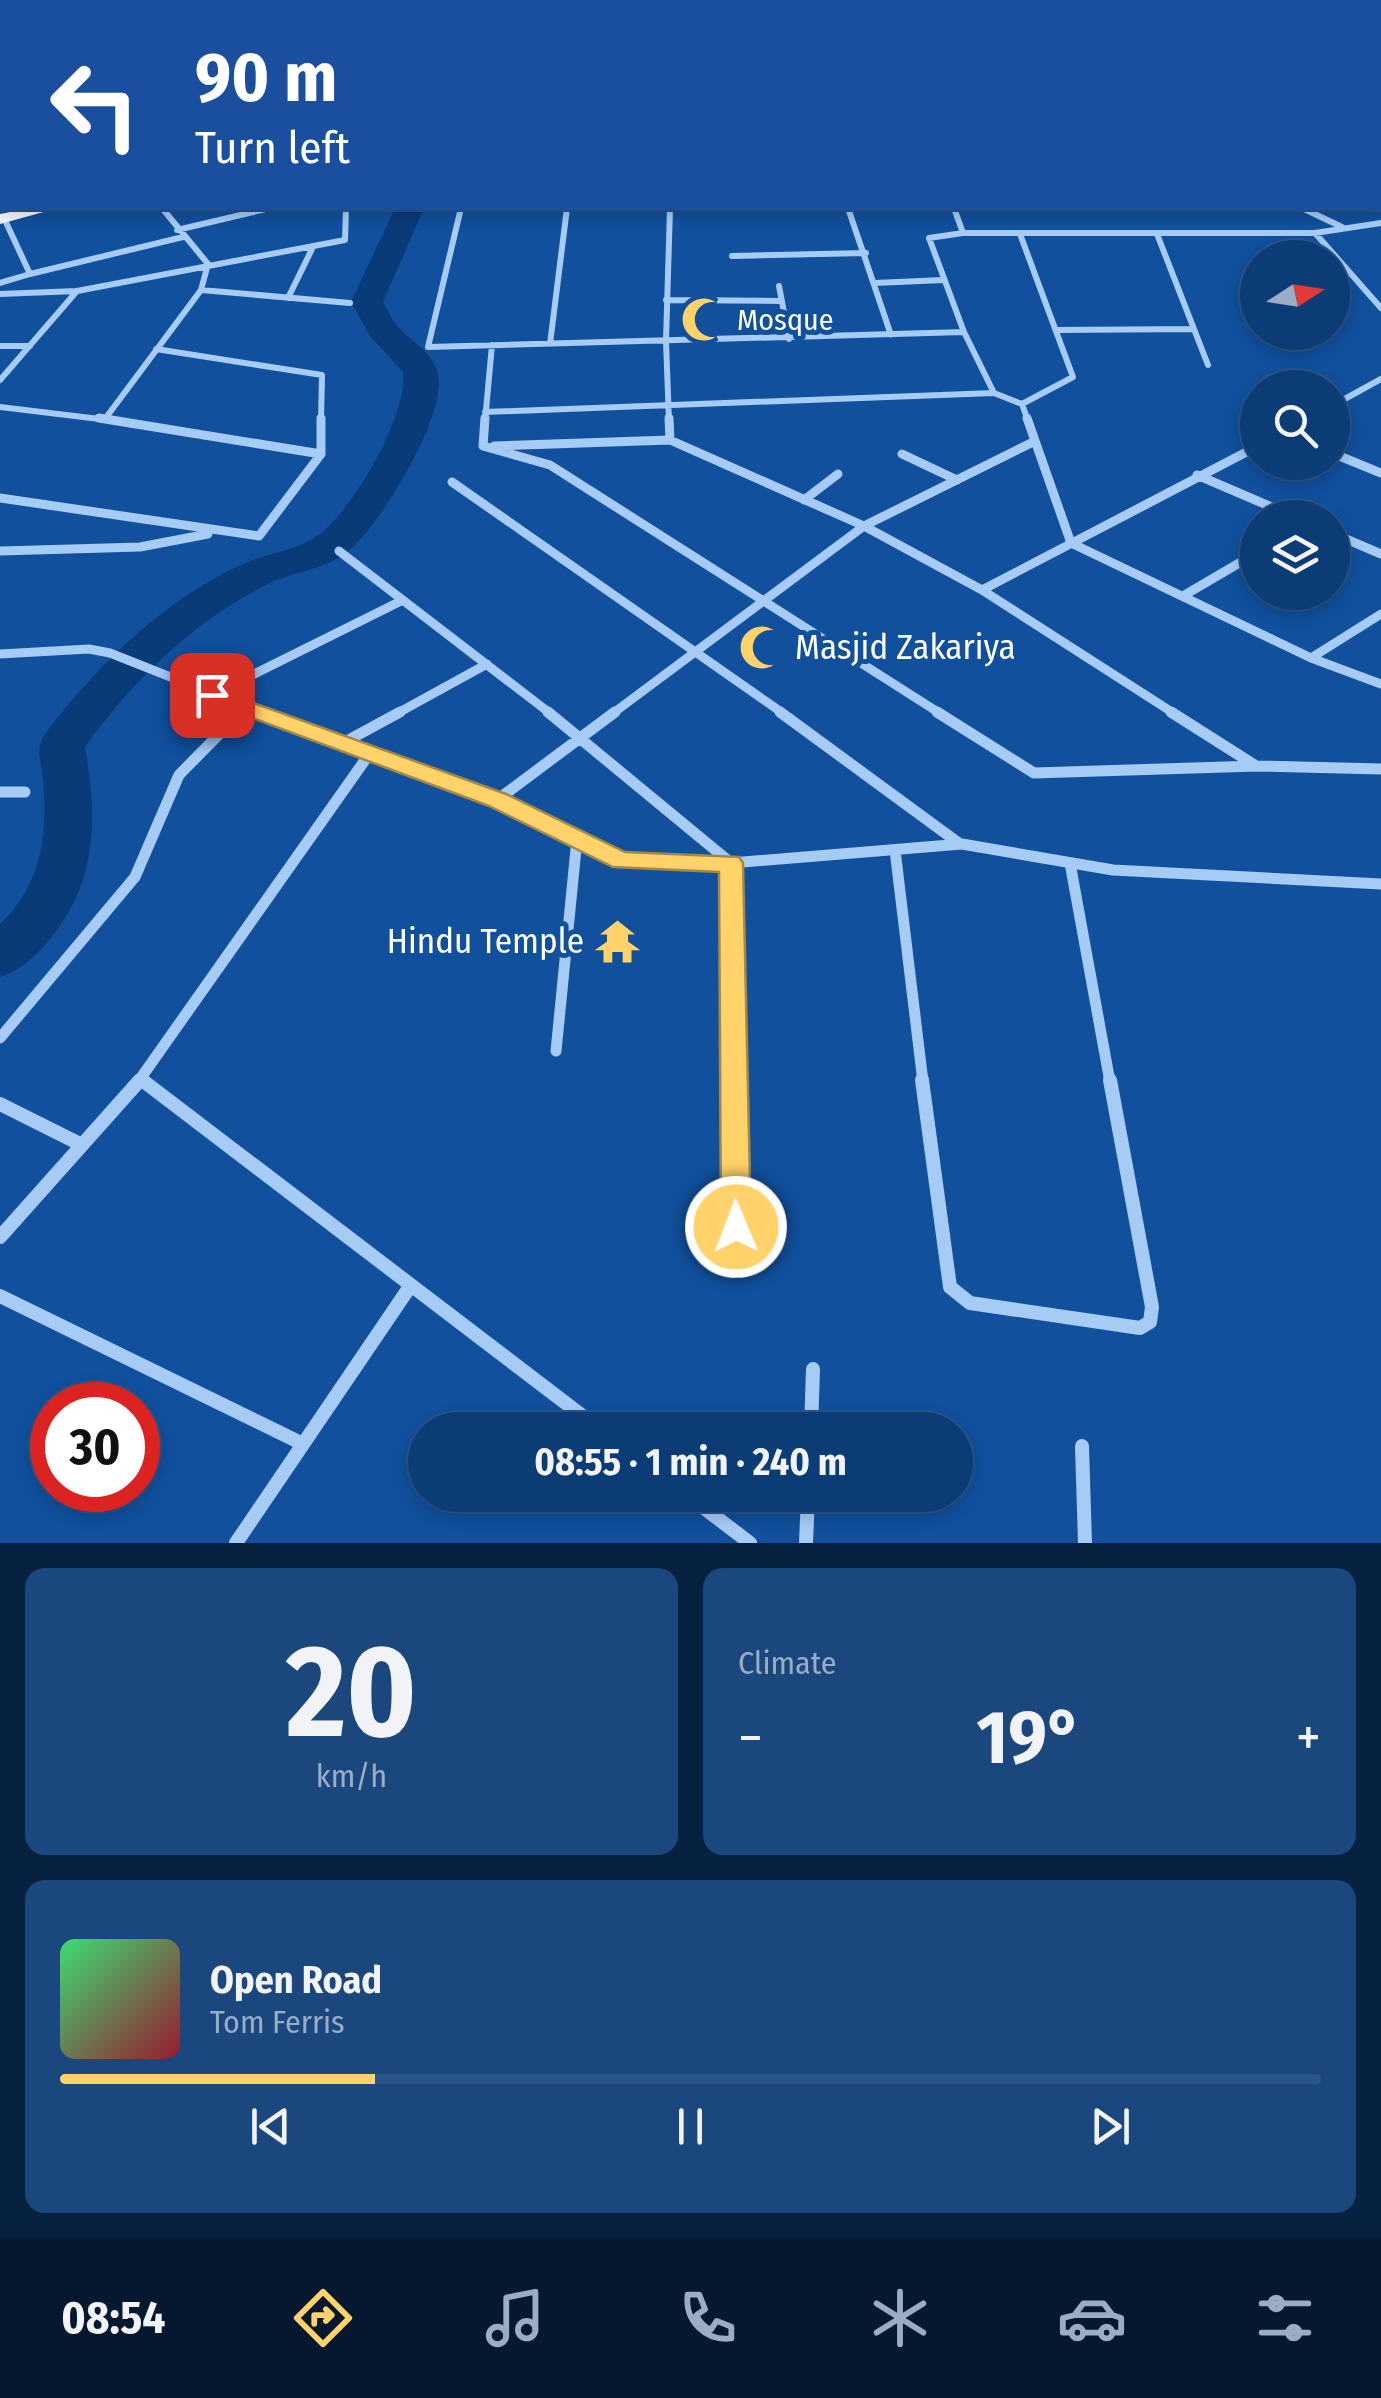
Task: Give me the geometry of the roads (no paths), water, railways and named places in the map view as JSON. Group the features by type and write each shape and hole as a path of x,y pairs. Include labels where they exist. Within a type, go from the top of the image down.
{"street":[{"path":"163,210 208,264"},
{"path":"0,283 263,210"},
{"path":"0,294 77,291 345,240 346,210"},
{"path":"461,210 428,347 789,340 964,332"},
{"path":"550,344 567,210"},
{"path":"670,210 666,405 670,440"},
{"path":"849,210 891,335"},
{"path":"955,210 963,233"},
{"path":"1306,210 1343,228"},
{"path":"2,212 30,274"},
{"path":"994,393 964,332 929,238 963,233 1314,234 1381,222"},
{"path":"1020,234 1072,376 1022,404"},
{"path":"1157,234 1208,365"},
{"path":"1314,234 1381,308"},
{"path":"288,298 313,247"},
{"path":"732,256 866,253"},
{"path":"105,419 202,290 208,264"},
{"path":"875,283 943,280"},
{"path":"779,286 789,340"},
{"path":"202,290 350,304"},
{"path":"0,380 77,291"},
{"path":"666,300 782,300"},
{"path":"1056,330 1193,330"},
{"path":"483,446 492,345"},
{"path":"0,346 30,346"},
{"path":"0,498 259,536 321,454 322,375 156,349"},
{"path":"1350,396 1381,379"},
{"path":"485,412 994,393 1022,404 1070,543 1311,658 1381,684"},
{"path":"0,407 105,419 321,454"},
{"path":"483,446 670,440 864,526 982,590 1257,766"},
{"path":"498,800 864,526 1035,441"},
{"path":"483,446 550,465 1034,774 1257,766 1381,770"},
{"path":"902,454 956,480"},
{"path":"982,590 1240,454"},
{"path":"1350,460 1380,472"},
{"path":"804,500 838,474"},
{"path":"1197,474 1256,500"},
{"path":"452,482 698,650 962,844"},
{"path":"0,551 140,547 216,532"},
{"path":"1350,541 1381,554"},
{"path":"340,551 581,737 731,863 736,1227"},
{"path":"1183,596 1240,563"},
{"path":"212,695 403,600"},
{"path":"1311,658 1381,614"},
{"path":"0,654 89,649 110,653 212,695 498,800 622,860 731,863 962,844 1148,873 1381,884"},
{"path":"343,743 487,664"},
{"path":"0,1038 135,876 179,775 245,707"},
{"path":"0,1236 141,1079 249,921 317,834 370,753"},
{"path":"0,792 25,792"},
{"path":"556,1051 578,839"},
{"path":"896,850 950,1287 970,1302 1140,1328 1150,1322 1152,1306 1070,863"},
{"path":"141,1079 578,1412"},
{"path":"0,1104 82,1145"},
{"path":"236,1543 411,1284"},
{"path":"0,1296 303,1444"},
{"path":"812,1412 813,1369"},
{"path":"1082,1446 1085,1543"},
{"path":"709,1512 750,1543"},
{"path":"806,1543 807,1512"}],"waterway":[{"path":"0,956 43,910 65,861 69,807 61,745 80,720 146,648 198,608 253,575 331,545 358,516 388,469 413,418 420,397 421,372 407,352 382,329 367,302 408,210"}],"place":[{"name":"Mosque","path":"704,320"},
{"name":"Masjid Zakariya","path":"762,647"},
{"name":"Hindu Temple","path":"617,941"}]}
